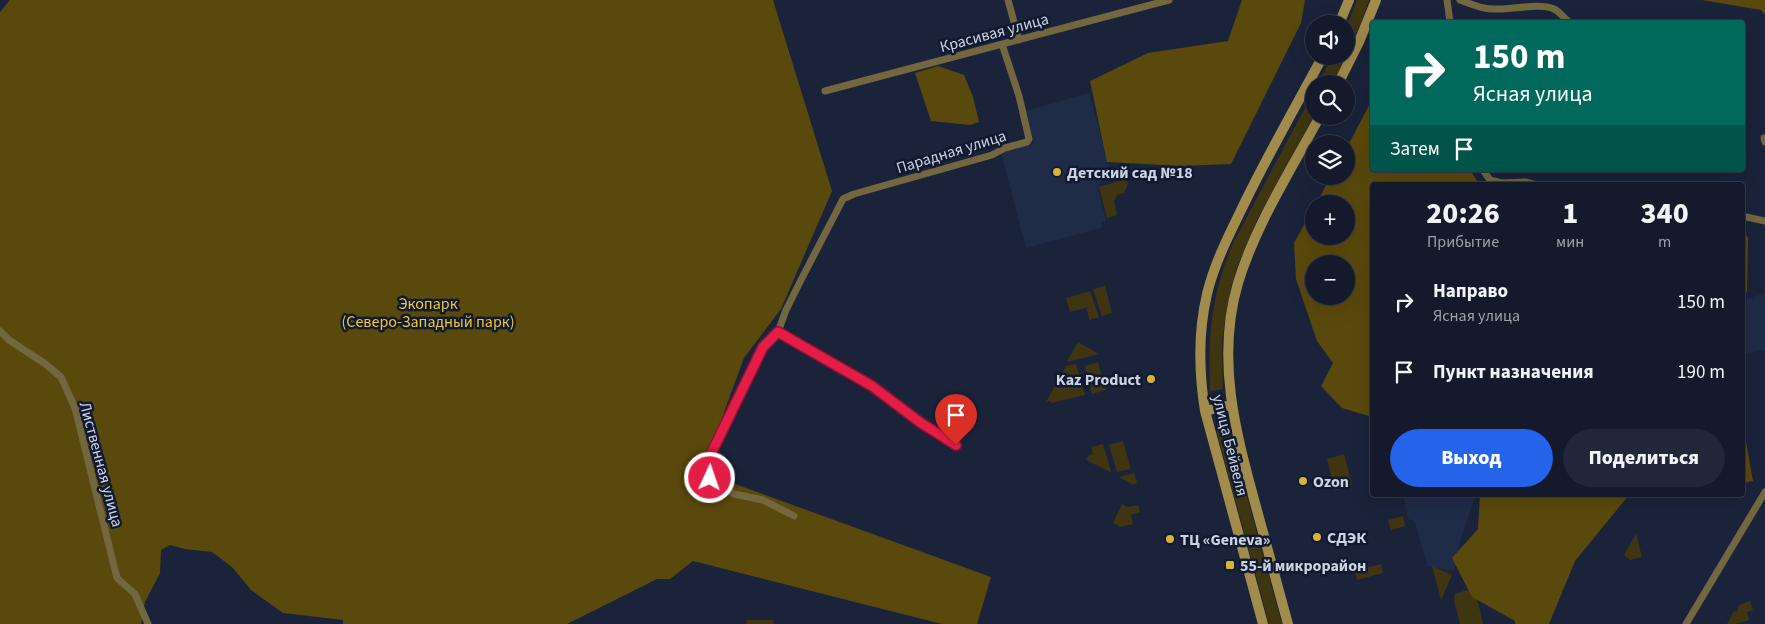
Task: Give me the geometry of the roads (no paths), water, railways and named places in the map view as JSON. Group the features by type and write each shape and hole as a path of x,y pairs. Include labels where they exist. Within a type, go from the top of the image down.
{"main road":[{"path":"1342,15 1348,0"},
{"path":"1342,75 1359,42 1376,0"},
{"name":"улица Бейвеля","path":"1263,624 1205,411 1201,384 1201,339 1205,304 1214,269 1224,244 1259,173 1318,65"},
{"name":"улица Бейвеля","path":"1288,624 1243,460 1232,406 1228,352 1229,331 1238,284 1262,223 1315,125"},
{"path":"1205,411 1232,406"}],"street":[{"path":"1008,0 1019,40"},
{"name":"Красивая улица","path":"825,91 1169,0"},
{"path":"1447,0 1450,20"},
{"path":"1460,0 1483,8 1498,10 1545,7 1560,13 1567,20"},
{"name":"Парадная улица","path":"778,332 797,287 844,199 854,194 992,155 1005,148 1027,142 1029,136 1002,44"},
{"path":"1484,172 1490,180 1498,182"},
{"path":"1745,217 1765,221"},
{"name":"Лиственная улица","path":"0,331 9,340 44,363 61,377 75,408 117,578 135,594 148,624"},
{"path":"794,516 763,500 734,494 710,478 709,458 763,347 778,332 872,386 921,423 956,445"},
{"path":"1686,624 1765,492"}],"place":[{"name":"Детский сaд №18","path":"1057,172"},
{"name":"Kaz Product","path":"1151,379"},
{"name":"Ozon","path":"1303,481"},
{"name":"СДЭК","path":"1317,537"},
{"name":"ТЦ «Geneva»","path":"1170,539"},
{"name":"55-й микрорайон","path":"1230,565"}],"park label":[{"name":"Экопарк (Северо-Западный парк)","path":"428,312"}]}
